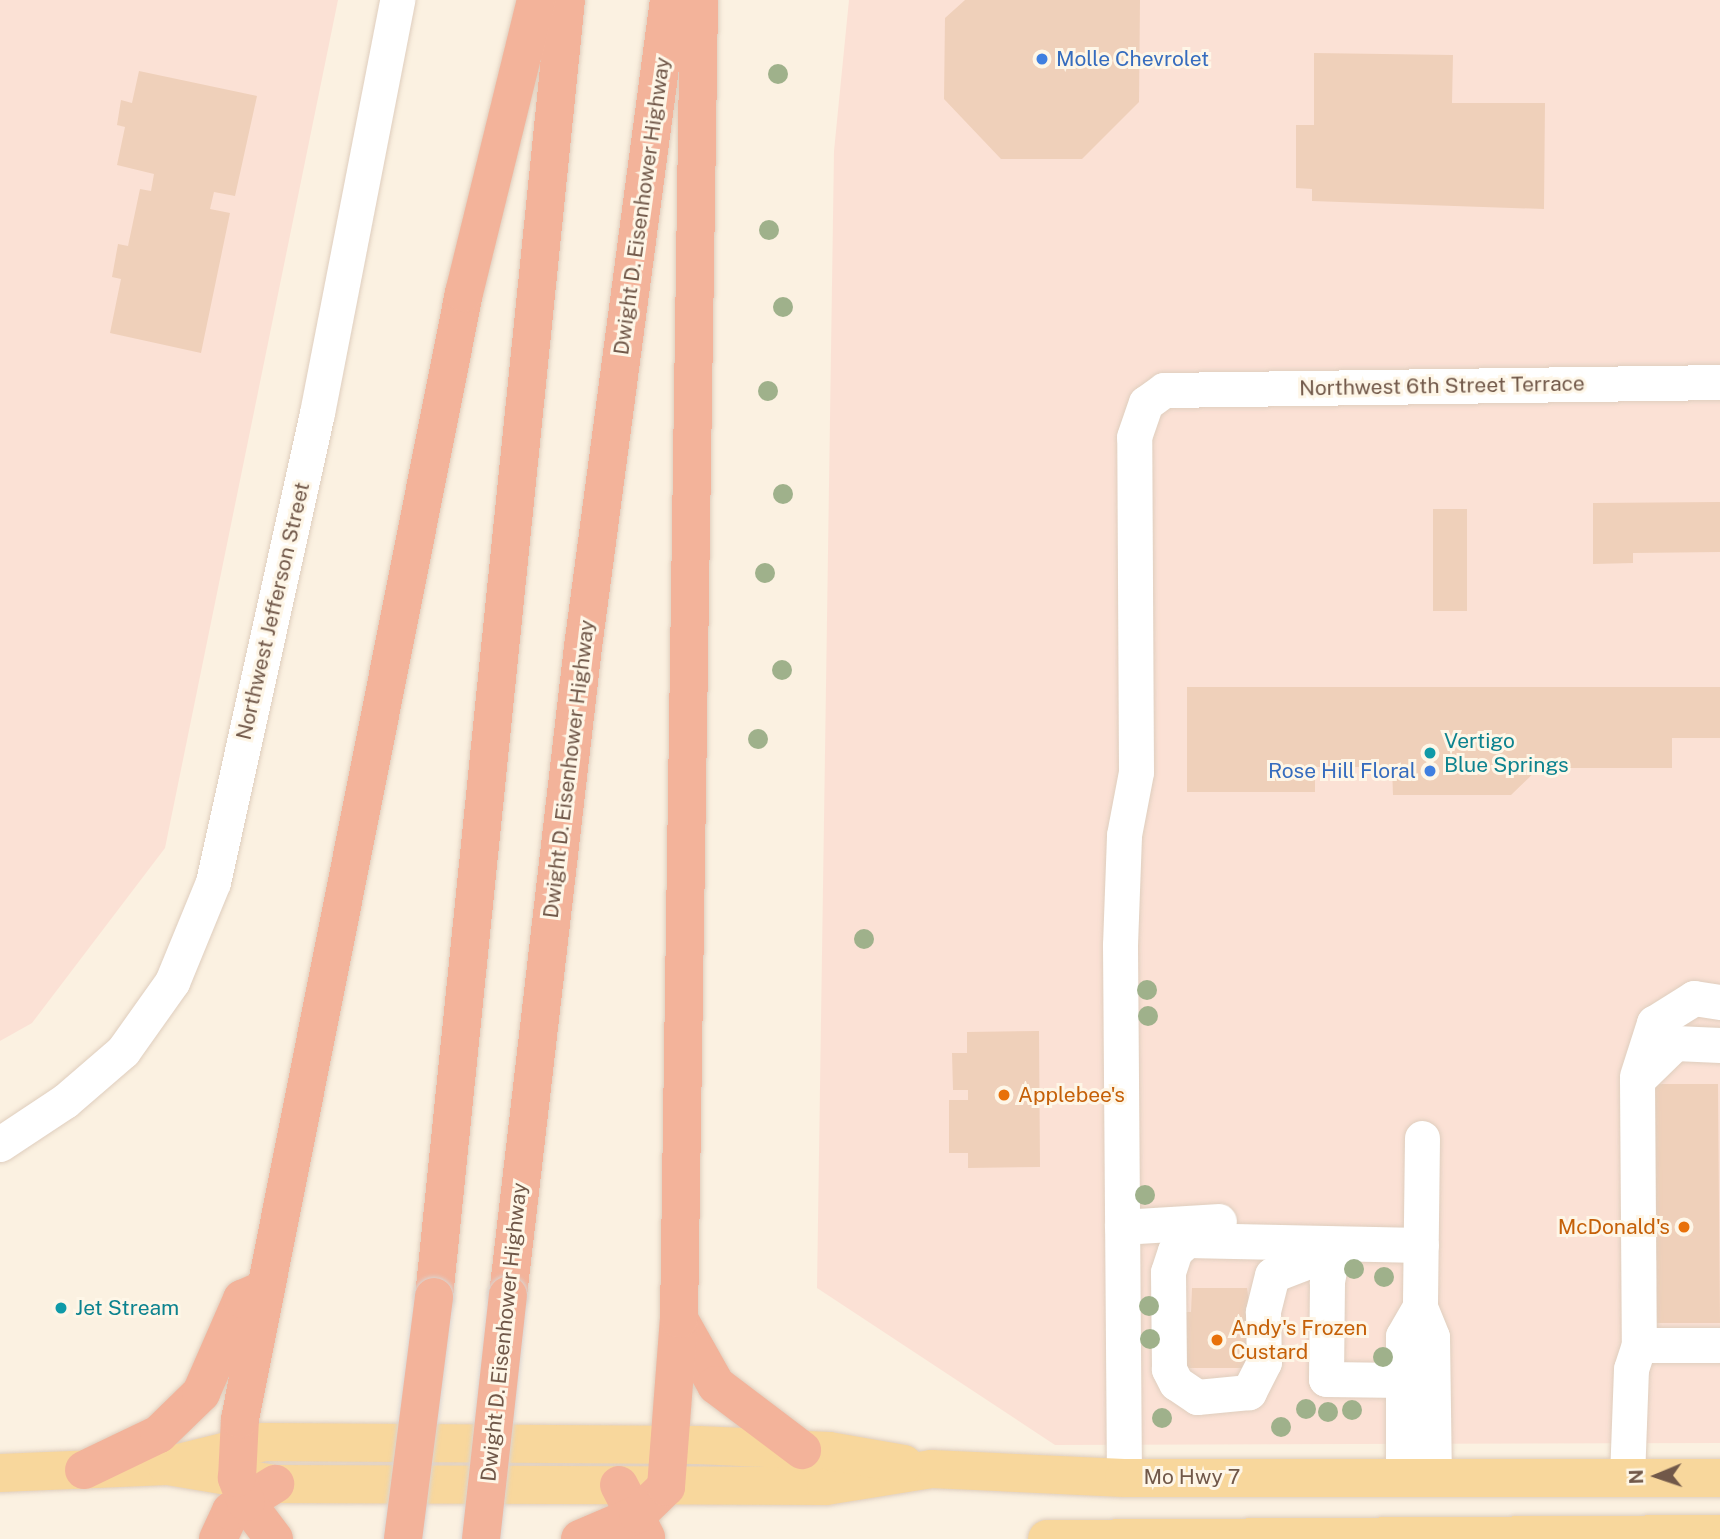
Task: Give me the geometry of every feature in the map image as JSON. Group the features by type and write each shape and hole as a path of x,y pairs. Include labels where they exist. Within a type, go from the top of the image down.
{"highway":[{"path":"218,1539 248,1478 266,1288 464,293 536,0"},
{"path":"403,1539 434,1297 566,0"},
{"name":"Dwight D. Eisenhower Highway","path":"481,1539 582,661 669,0"},
{"path":"580,1539 637,1519 666,1487 679,1319 699,0"},
{"path":"84,1470 159,1434 201,1393 242,1299 266,1288"},
{"path":"679,1319 716,1385 802,1450"},
{"path":"248,1478 274,1539"}],"main road":[{"path":"248,1478 264,1442 669,1444 802,1450 932,1469"},
{"path":"0,1473 167,1466 248,1478 637,1519"},
{"name":"Mo Hwy 7","path":"666,1487 826,1486 932,1469 1124,1478 1720,1478"},
{"path":"1047,1539 1623,1538 1720,1534"}],"street":[{"name":"Northwest Jefferson Street","path":"0,1144 65,1101 122,1051 172,982 212,882 317,413 397,0"},
{"name":"Northwest 6th Street Terrace","path":"1122,1227 1120,945 1124,835 1136,772 1134,437 1146,403 1164,390 1720,382"},
{"path":"1627,1478 1631,1369 1639,1345 1637,1080 1654,1023 1694,998 1720,1002"},
{"path":"1637,1080 1675,1043 1720,1045"},
{"path":"1418,1477 1432,1337 1420,1307 1422,1139"},
{"path":"1124,1478 1122,1227 1167,1221 1302,1222 1320,1253 1327,1282 1326,1379 1403,1380"},
{"path":"1320,1253 1272,1275 1263,1312 1264,1362 1256,1385 1237,1395 1197,1397 1181,1389 1169,1369 1168,1272 1181,1244 1197,1240 1320,1253 1421,1245"},
{"path":"1418,1477 1403,1380 1404,1336 1420,1307"},
{"path":"1639,1345 1720,1345"}],"shaded area":[{"path":"0,0 338,0 165,848 32,1023 0,1041"},
{"path":"849,0 1720,0 1720,1443 1055,1445 817,1288 834,151"}],"building":[{"name":"Molle Chevrolet","path":"965,0 1140,0 1139,102 1082,159 1001,159 944,99 945,18"},
{"path":"1314,53 1453,55 1452,103 1545,103 1544,209 1312,201 1312,189 1296,188 1296,125 1314,125"},
{"path":"139,71 257,96 235,196 214,192 210,209 230,213 201,353 110,333 121,279 112,277 118,244 128,246 140,189 151,191 154,174 117,165 125,127 117,125 121,100 132,103"},
{"path":"1720,502 1720,552 1633,553 1633,563 1593,564 1593,503"},
{"path":"1433,509 1467,509 1467,611 1433,611"},
{"name":"Vertigo Blue Springs","path":"1187,687 1720,687 1720,738 1672,738 1672,768 1539,768 1511,795 1393,795 1392,767 1315,767 1315,792 1187,792"},
{"name":"Applebee's","path":"1039,1031 1040,1167 968,1168 968,1153 949,1153 949,1100 968,1100 968,1090 953,1090 952,1053 967,1053 967,1032"},
{"name":"McDonald's","path":"1648,1084 1718,1084 1720,1323 1648,1323 1648,1286 1657,1287 1657,1260 1647,1260"},
{"name":"Andy's Frozen Custard","path":"1192,1288 1247,1288 1258,1368 1177,1368 1176,1312 1191,1312"}],"place":[{"name":"Molle Chevrolet","path":"1042,59"},
{"name":"Vertigo Blue Springs","path":"1430,753"},
{"name":"Rose Hill Floral","path":"1430,771"},
{"name":"Applebee's","path":"1004,1095"},
{"name":"McDonald's","path":"1684,1227"},
{"name":"Jet Stream","path":"61,1308"},
{"name":"Andy's Frozen Custard","path":"1217,1340"}]}
